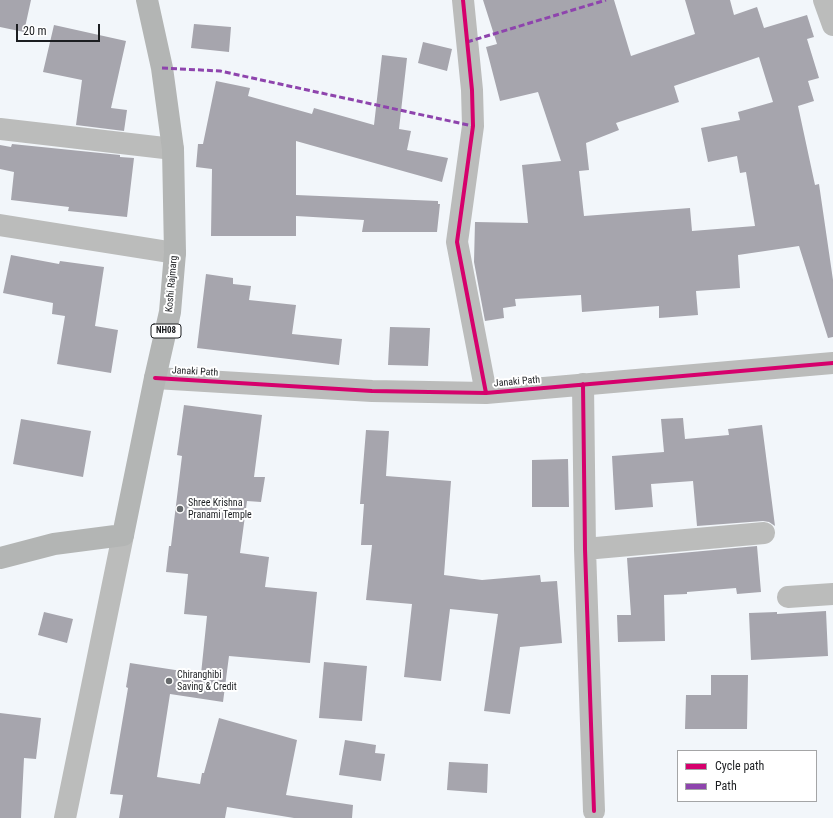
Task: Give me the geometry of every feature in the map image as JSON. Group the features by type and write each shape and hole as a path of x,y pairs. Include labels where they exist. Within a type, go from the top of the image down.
{"main road":[{"name":"Koshi Rajmarg","path":"123,535 170,312 175,253 173,150 162,68 155,30 147,0"},
{"path":"0,558 54,544 123,535"}],"street":[{"path":"462,0 472,90 473,126 457,242 486,392"},
{"path":"824,0 833,26"},
{"path":"0,129 173,150"},
{"path":"0,225 175,253"},
{"name":"Janaki Path","path":"155,378 372,391 486,392 833,363"},
{"path":"583,384 585,549 594,811"},
{"path":"585,549 764,533"},
{"path":"65,818 123,535"},
{"path":"788,597 833,594"}],"building":[{"path":"0,0 31,0 24,32 0,27"},
{"path":"483,0 614,0 631,56 695,34 685,0 730,0 734,15 757,7 764,28 807,15 814,37 807,39 819,78 808,81 814,101 798,106 815,185 819,184 833,280 833,337 828,338 799,246 738,255 740,288 696,291 698,315 659,318 659,306 582,312 581,295 515,299 516,306 503,308 504,318 485,321 474,262 475,222 528,223 522,165 561,161 538,92 500,101 486,47 497,44","holes":["759,57 773,102 738,112 740,120 701,128 708,162 737,156 740,173 746,172 755,226 692,231 690,208 584,216 579,171 589,170 586,143 619,130 616,123 679,102 674,86"]},
{"path":"194,24 231,27 229,52 191,48"},
{"path":"54,25 126,41 111,108 127,110 124,131 76,125 82,80 43,72"},
{"path":"423,42 452,49 447,71 418,63"},
{"path":"382,55 407,58 399,129 411,131 407,150 448,158 442,182 296,141 296,195 438,201 438,204 440,204 437,232 362,232 364,220 296,216 296,236 211,236 212,169 196,167 198,144 203,144 216,81 250,88 248,96 312,114 314,108 374,125"},
{"path":"12,144 120,155 120,157 134,158 127,217 68,211 69,207 11,200 14,172 0,169 0,145 11,147"},
{"path":"11,255 59,264 60,261 104,267 95,326 118,330 111,373 57,364 65,316 52,314 53,303 3,293"},
{"path":"206,274 233,278 233,284 251,286 249,300 296,305 292,334 342,339 339,365 197,348"},
{"path":"390,327 430,328 428,366 388,365"},
{"path":"184,405 262,415 254,477 265,477 261,502 247,501 240,553 269,557 265,587 317,592 310,663 229,656 223,702 170,694 157,777 200,784 219,718 297,740 286,795 353,805 352,818 294,818 227,807 225,818 119,818 123,795 110,794 128,688 126,687 130,663 201,674 207,616 184,614 188,574 166,572 169,546 171,546 182,456 177,455"},
{"path":"683,418 685,439 729,435 728,429 762,425 775,526 769,522 763,521 697,526 693,481 651,484 653,507 615,510 612,456 664,452 661,419"},
{"path":"21,419 91,431 83,477 13,464"},
{"path":"366,430 389,431 386,476 451,481 444,575 482,580 540,575 541,582 557,581 562,643 520,647 510,714 484,711 498,614 450,609 441,681 404,677 412,604 366,600 372,545 361,545 364,504 360,504"},
{"path":"568,459 569,507 532,507 532,460"},
{"path":"757,546 761,592 737,594 736,588 687,592 687,594 664,595 665,641 618,642 617,615 631,615 627,558"},
{"path":"826,611 828,656 751,660 749,613 777,612 777,614"},
{"path":"44,612 73,619 67,643 38,635"},
{"path":"324,662 367,666 362,721 319,718"},
{"path":"711,675 748,675 747,729 685,729 686,695 711,695"},
{"path":"0,713 41,718 36,759 24,758 21,818 0,818"},
{"path":"345,740 376,745 375,753 385,754 381,781 339,775"},
{"path":"449,762 488,764 487,793 447,790"}],"marked path":[{"path":"467,42 606,0"},
{"path":"162,68 220,71 473,126"}],"cycle path":[{"path":"463,0 472,90 473,126 457,242 486,393"},
{"path":"155,378 372,391 486,393 833,363"},
{"path":"583,384 585,549 594,811"}],"place":[{"name":"Shree Krishna Pranami Temple","path":"180,509"},
{"name":"Chiranghibi Saving & Credit","path":"169,681"}]}
